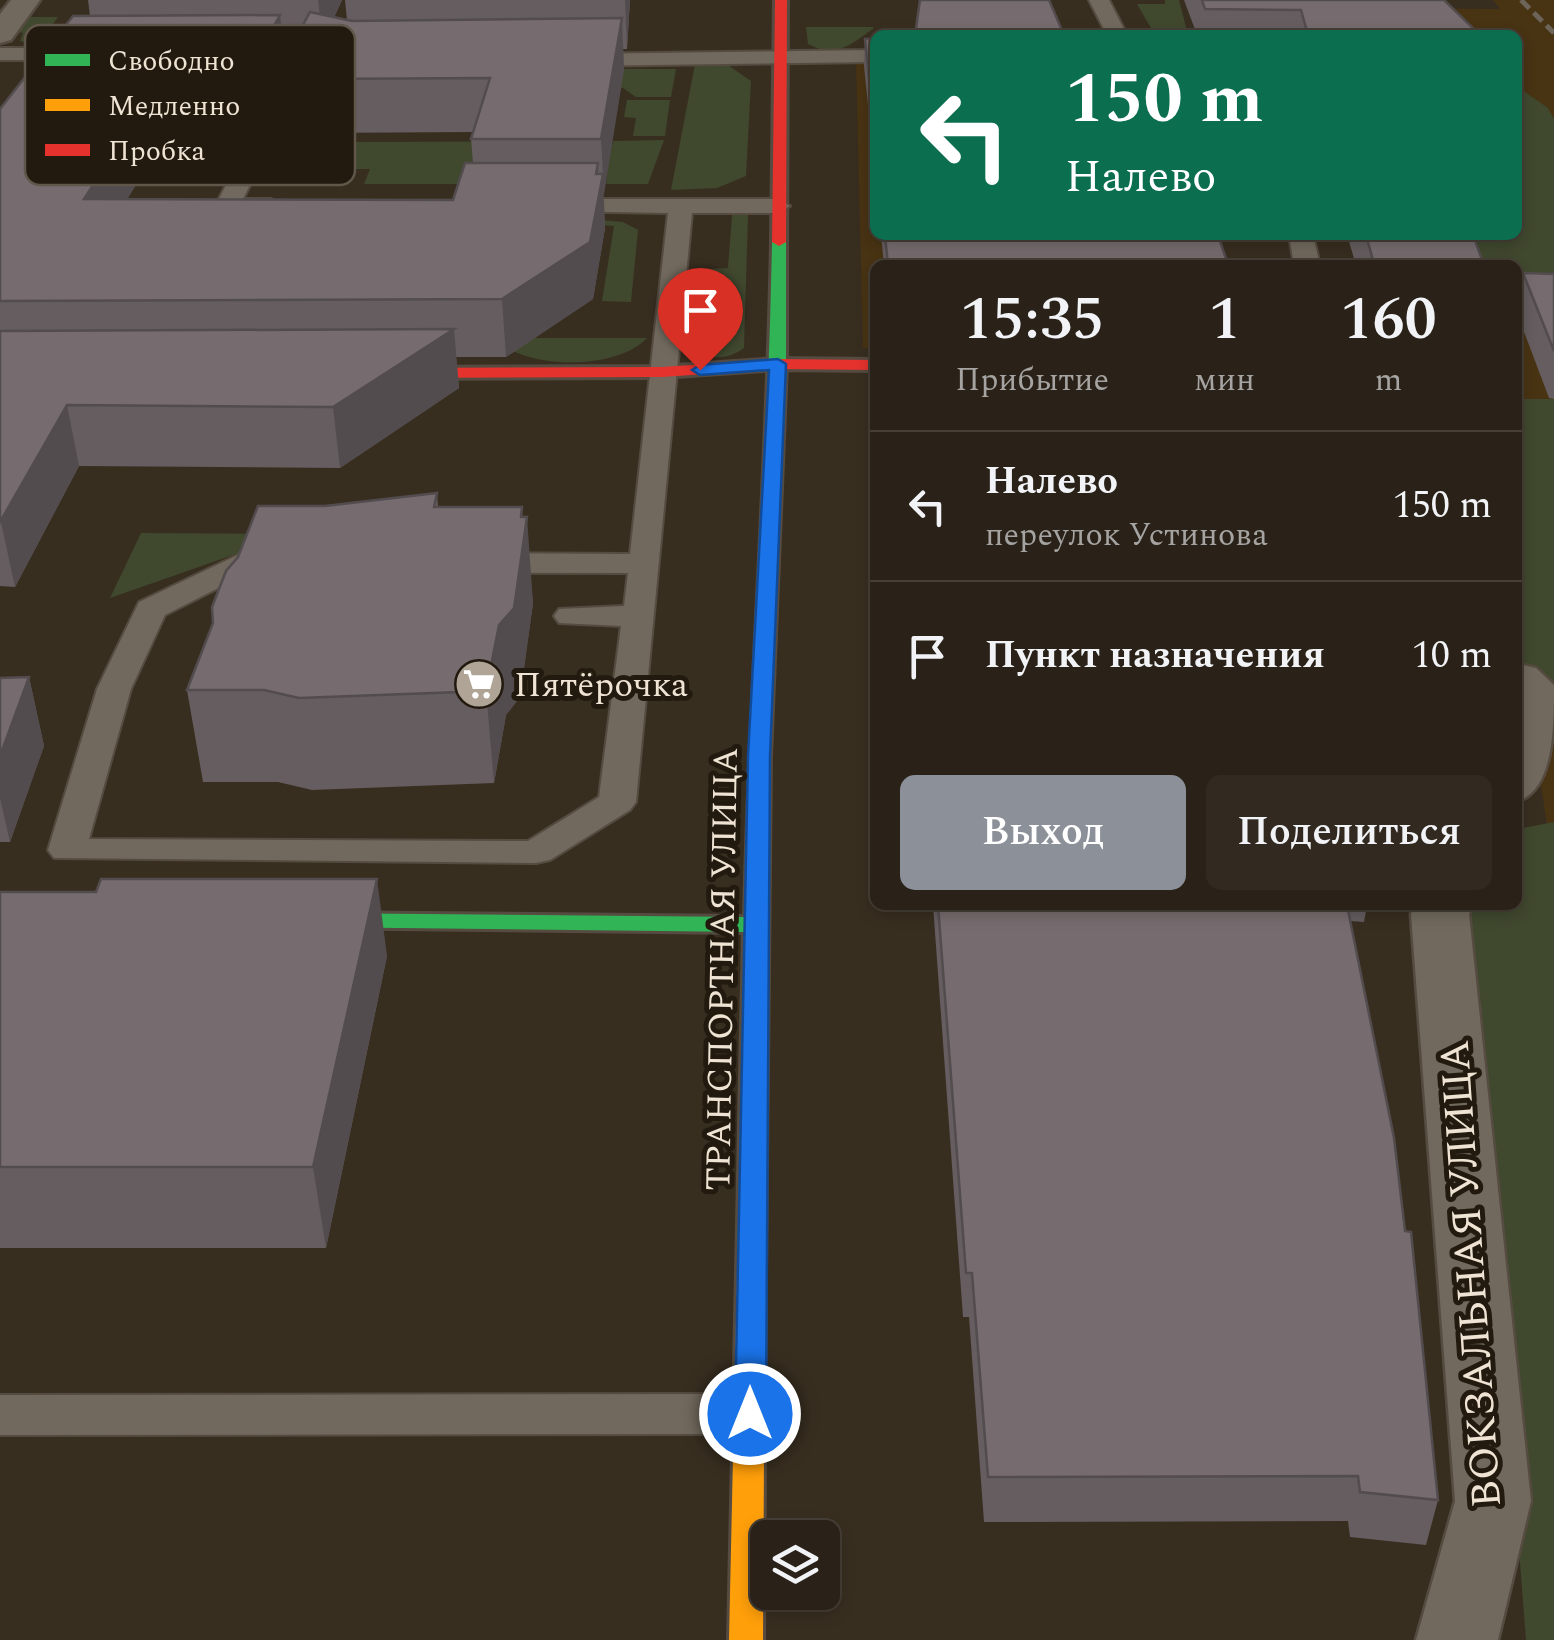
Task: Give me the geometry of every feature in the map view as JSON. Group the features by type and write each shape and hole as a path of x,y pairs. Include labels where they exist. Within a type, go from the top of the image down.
{"street":[{"path":"0,38 26,0"},
{"name":"ТРАНСПОРТНАЯ УЛИЦА","path":"746,1640 759,756 778,364 780,0"},
{"path":"350,373 662,372 778,364 870,364"},
{"path":"1522,682 1544,708 1522,780"},
{"name":"ВОКЗАЛЬНАЯ УЛИЦА","path":"1442,910 1493,1500 1457,1640"},
{"path":"297,920 756,925"}],"lane":[{"path":"1099,0 1114,30"},
{"path":"0,38 25,41"},
{"path":"561,85 557,60 870,56"},
{"path":"237,185 227,206 286,206"},
{"path":"523,206 778,206"},
{"path":"645,564 244,562 151,609 114,690 67,850 536,852 617,802 645,564 681,206"},
{"path":"571,616 639,616"},
{"path":"297,920 326,851"},
{"path":"0,1414 750,1414"}],"shaded area":[{"path":"1493,0 1554,0 1554,870 1522,662 1524,290 1518,240 1522,240 1522,30 1397,30 1379,8 1500,9"},
{"path":"856,61 870,61 870,240 1053,240 1057,260 870,260 870,348 863,348"}],"green space":[{"path":"1165,0 1179,0 1187,30 1152,30 1137,4 1165,4"},
{"path":"28,17 58,17 52,25 25,25 25,42 20,41 23,33 17,32"},
{"path":"806,27 874,28 835,50 808,44"},
{"path":"695,64 728,65 751,81 746,176 717,188 671,190"},
{"path":"587,69 676,69 671,97 636,97 623,88 612,90"},
{"path":"1522,90 1548,108 1554,119 1554,308 1522,306 1522,260 1479,260 1469,240 1522,240"},
{"path":"627,100 670,100 665,136 633,136 636,118 624,117"},
{"path":"664,140 648,184 606,184 608,168 463,169 459,184 364,184 370,169 355,169 355,142 612,141 612,146 613,141"},
{"path":"732,215 748,215 744,348 731,355 710,357 690,347 696,270 728,268"},
{"path":"600,220 623,222 638,230 631,302 602,301 614,226 599,225"},
{"path":"494,338 647,338 614,356 570,362 527,356"},
{"path":"1522,399 1554,399 1554,684 1522,675"},
{"path":"141,533 293,534 110,598"},
{"path":"1554,822 1554,1640 1526,1640 1490,1172 1462,917 1466,910 1522,910 1522,828"}],"building":[{"path":"920,0 1049,0 1062,30 916,30"},
{"path":"1202,0 1444,0 1475,30 1307,30 1301,10 1205,9"},
{"path":"310,12 352,21 622,18 601,139 471,139 490,78 355,79 355,25 303,25"},
{"path":"280,15 274,25 66,25 73,16"},
{"path":"865,39 870,39 870,88"},
{"path":"25,77 25,185 93,185 84,199 453,200 465,163 598,163 596,174 603,174 590,242 502,299 0,301 0,109"},
{"path":"886,240 1220,240 1226,260 888,260"},
{"path":"1367,240 1475,240 1482,260 1373,260"},
{"path":"1523,273 1554,274 1554,351"},
{"path":"454,329 333,407 67,405 0,522 0,331"},
{"path":"437,493 434,507 522,507 521,517 527,517 514,608 499,625 486,691 299,698 264,690 187,690 213,623 212,607 258,506 325,506"},
{"path":"29,677 0,756 0,678"},
{"path":"101,879 377,879 313,1167 0,1167 0,892 96,892"},
{"path":"938,910 1348,910 1394,1138 1405,1231 1411,1232 1438,1500 1360,1492 1358,1476 988,1477 972,1273 966,1273"}],"railway":[{"path":"1521,0 1554,33"}],"traffic: fast":[{"path":"751,1274 759,756 778,364 779,242"},
{"path":"308,920 756,925"}],"traffic: slow":[{"path":"746,1640 751,1274"}],"traffic: jam":[{"path":"779,242 781,0"},
{"path":"383,373 662,372 778,364 870,365"}],"place":[{"name":"Пятёрочка","path":"479,684"}],"route":[{"path":"700,370 778,364 759,756 750,1414"}]}
